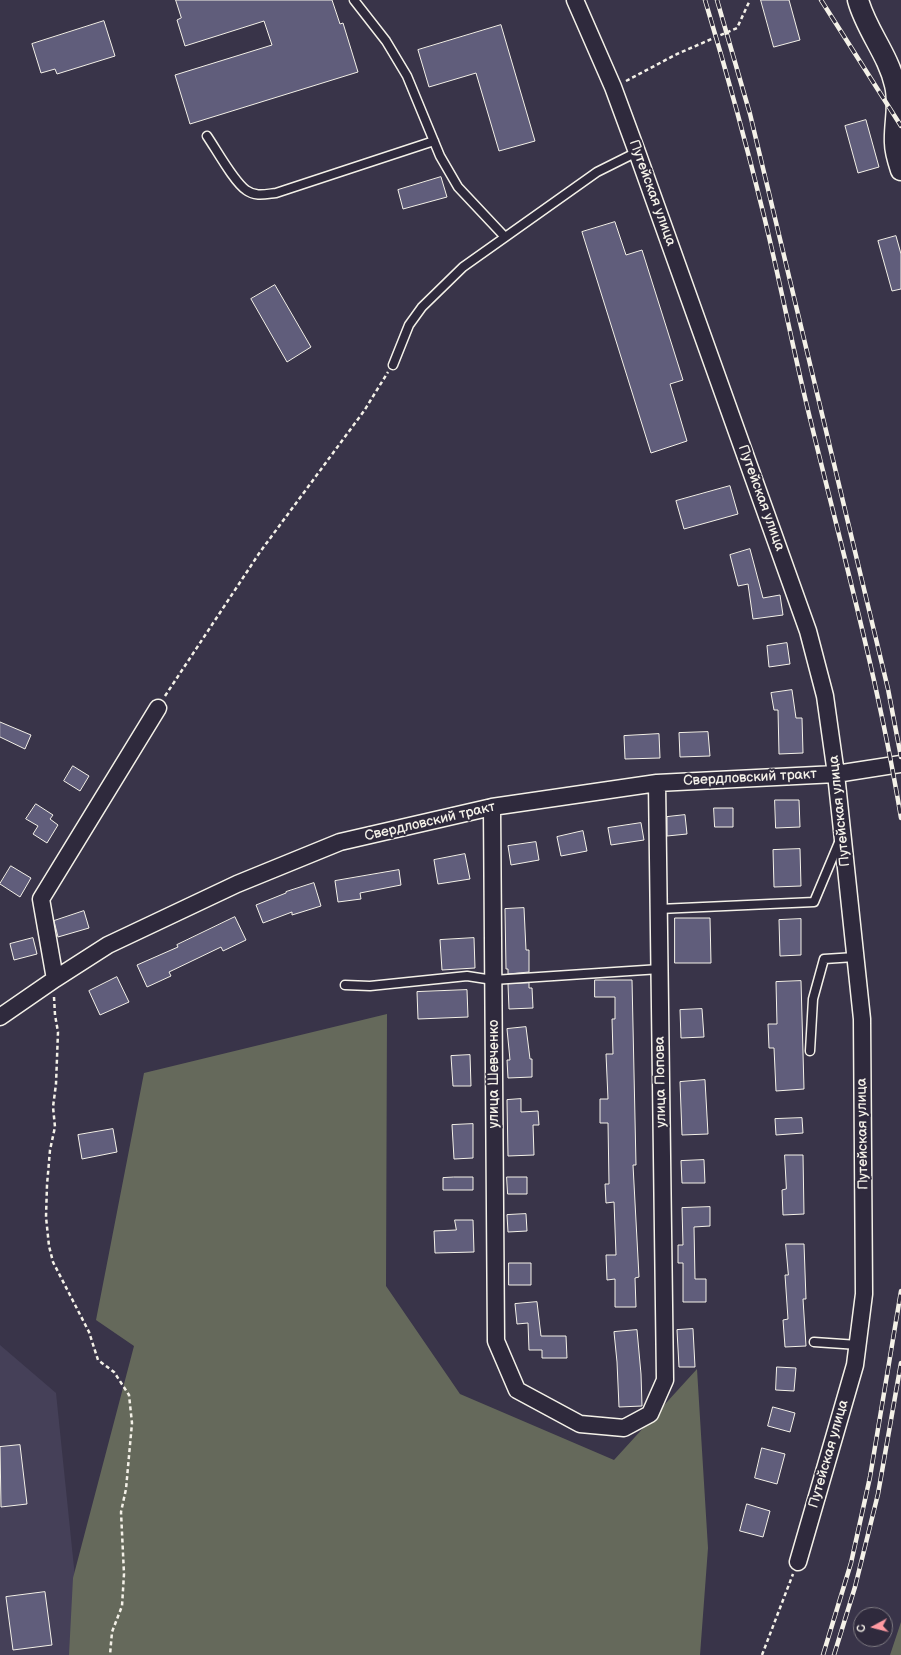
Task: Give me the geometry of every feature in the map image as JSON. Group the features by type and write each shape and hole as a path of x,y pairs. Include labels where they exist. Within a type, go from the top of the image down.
{"street":[{"name":"Путейская улица","path":"575,0 613,88 637,152 808,631 825,696 836,774 862,1019 864,1286 855,1365 798,1562"},
{"path":"858,0 870,29 884,55 892,76 898,99 899,111 895,144 901,170"},
{"path":"55,979 41,900 158,708"},
{"name":"Свердловский тракт","path":"0,1017 108,945 237,884 340,842 492,807 657,783 836,774 901,764"},
{"name":"улица Попова","path":"496,1341 517,1390 580,1424 624,1428 650,1414 665,1380 657,783"},
{"name":"улица Шевченко","path":"492,807 496,1341"}],"lane":[{"path":"354,0 386,41 407,76 440,156 458,187 505,237"},
{"path":"208,136 230,172 246,190 260,195 276,193 434,141"},
{"path":"393,365 408,325 422,308 463,267 597,172 637,152"},
{"path":"659,909 814,902 842,834"},
{"path":"810,1050 813,999 824,959 855,957"},
{"path":"345,985 370,986 467,976 493,980 660,969"},
{"path":"814,1342 858,1345"}],"path":[{"path":"613,88 677,54 737,28 750,0"},
{"path":"158,708 260,552 364,411 393,365"},
{"path":"55,979 55,1015 58,1032 56,1084 53,1107 55,1126 50,1150 47,1185 46,1217 49,1246 53,1262 88,1332 98,1360 114,1372 129,1395 132,1423 126,1489 121,1512 124,1574 122,1606 112,1632 110,1655"},
{"path":"762,1655 798,1562"}],"shaded area":[{"path":"0,1345 56,1393 83,1655 0,1655"}],"green space":[{"path":"387,1014 386,1286 460,1394 614,1460 697,1369 708,1548 700,1655 69,1655 73,1578 134,1346 96,1320 144,1073"},
{"path":"901,1622 901,1655 890,1655"}],"building":[{"path":"176,0 332,0 340,24 343,23 358,72 190,124 175,75 272,45 264,21 185,46 177,20 181,18"},
{"path":"761,0 789,0 800,40 774,47"},
{"path":"104,21 115,56 57,74 55,69 41,73 32,44"},
{"path":"501,25 535,141 499,151 476,73 429,87 418,50"},
{"path":"866,120 879,167 858,173 845,126"},
{"path":"441,177 447,197 403,209 398,190"},
{"path":"615,222 626,255 642,250 683,380 670,384 687,441 651,453 582,232"},
{"path":"896,236 901,254 901,289 892,291 878,241"},
{"path":"275,285 311,347 287,362 251,299"},
{"path":"730,486 738,514 684,529 676,501"},
{"path":"750,549 763,598 780,595 783,615 753,619 748,584 738,586 730,555"},
{"path":"787,643 790,664 769,667 767,646"},
{"path":"792,690 796,718 802,718 803,753 779,754 778,710 774,710 771,693"},
{"path":"0,722 31,735 25,749 0,737"},
{"path":"708,732 710,756 680,757 679,733"},
{"path":"659,734 660,758 625,759 624,736"},
{"path":"73,766 89,776 80,791 64,781"},
{"path":"775,800 799,800 800,827 776,828"},
{"path":"36,804 53,815 50,819 58,825 47,843 33,834 38,826 26,819"},
{"path":"714,808 733,808 733,827 715,827"},
{"path":"685,815 687,834 667,836 667,817"},
{"path":"641,823 644,840 611,845 608,828"},
{"path":"583,831 587,851 561,856 557,837"},
{"path":"536,842 539,860 511,865 508,846"},
{"path":"800,849 801,886 774,887 773,850"},
{"path":"465,854 470,879 438,884 434,860"},
{"path":"11,866 31,878 20,897 0,884"},
{"path":"399,870 401,885 360,893 361,899 338,902 335,881"},
{"path":"314,883 321,906 292,915 292,912 263,923 256,905 286,892"},
{"path":"524,908 526,950 529,950 529,972 508,974 508,969 506,969 505,909"},
{"path":"84,911 89,928 58,937 54,921"},
{"path":"235,917 246,940 223,951 221,947 169,972 171,976 147,987 137,965 178,947 177,945"},
{"path":"675,918 710,918 711,963 675,963"},
{"path":"801,919 801,955 780,956 779,920"},
{"path":"33,938 37,954 14,960 10,944"},
{"path":"474,938 475,968 442,970 440,940"},
{"path":"117,977 129,1002 100,1015 89,991"},
{"path":"595,980 632,980 636,1165 633,1165 639,1277 635,1278 636,1307 615,1307 615,1279 607,1280 606,1255 616,1255 614,1202 606,1203 605,1184 609,1184 608,1123 600,1123 600,1099 608,1099 606,1054 613,1054 612,1019 615,1019 615,997 595,997"},
{"path":"801,981 804,1089 776,1091 774,1048 769,1048 768,1024 777,1024 776,982"},
{"path":"529,983 529,988 532,988 533,1008 509,1009 508,984"},
{"path":"467,990 468,1017 418,1019 417,992"},
{"path":"702,1009 704,1037 681,1038 680,1010"},
{"path":"526,1027 530,1059 532,1059 532,1077 508,1078 507,1060 510,1060 507,1029"},
{"path":"470,1055 471,1086 453,1086 451,1056"},
{"path":"705,1080 708,1134 682,1135 680,1082"},
{"path":"521,1099 521,1112 538,1111 539,1125 533,1125 534,1155 508,1156 507,1100"},
{"path":"802,1118 803,1133 776,1135 775,1119"},
{"path":"473,1124 473,1158 454,1159 452,1125"},
{"path":"113,1129 117,1152 82,1159 78,1135"},
{"path":"785,1155 803,1155 804,1214 783,1215 782,1190 786,1189"},
{"path":"704,1160 705,1183 682,1183 681,1161"},
{"path":"473,1177 473,1190 443,1190 443,1178"},
{"path":"507,1177 527,1177 527,1194 508,1194"},
{"path":"710,1207 710,1226 694,1227 695,1279 706,1279 706,1302 683,1302 683,1263 678,1263 678,1245 683,1245 682,1208"},
{"path":"526,1214 527,1231 508,1232 507,1215"},
{"path":"455,1220 473,1220 474,1252 435,1253 434,1231 456,1230"},
{"path":"786,1244 804,1244 806,1299 803,1299 806,1346 785,1347 783,1320 788,1319 785,1275 788,1275"},
{"path":"509,1263 531,1263 531,1285 509,1285"},
{"path":"537,1302 541,1336 566,1336 567,1358 542,1358 542,1350 529,1350 528,1323 517,1324 515,1304"},
{"path":"693,1329 695,1367 679,1367 677,1330"},
{"path":"637,1330 642,1406 619,1407 614,1332"},
{"path":"777,1367 796,1368 794,1391 776,1390"},
{"path":"773,1407 795,1413 790,1432 768,1426"},
{"path":"20,1445 27,1504 1,1507 0,1447"},
{"path":"762,1448 785,1454 777,1484 755,1478"},
{"path":"747,1504 770,1511 763,1537 740,1531"},
{"path":"45,1592 52,1645 13,1650 6,1597"}],"railway":[{"path":"705,0 765,220 807,406 870,662 892,766 901,818"},
{"path":"717,0 750,114 888,689 901,757"},
{"path":"821,0 901,126"},
{"path":"823,1655 851,1563 870,1477 901,1291"},
{"path":"834,1655 855,1587 878,1494 901,1363"}]}
